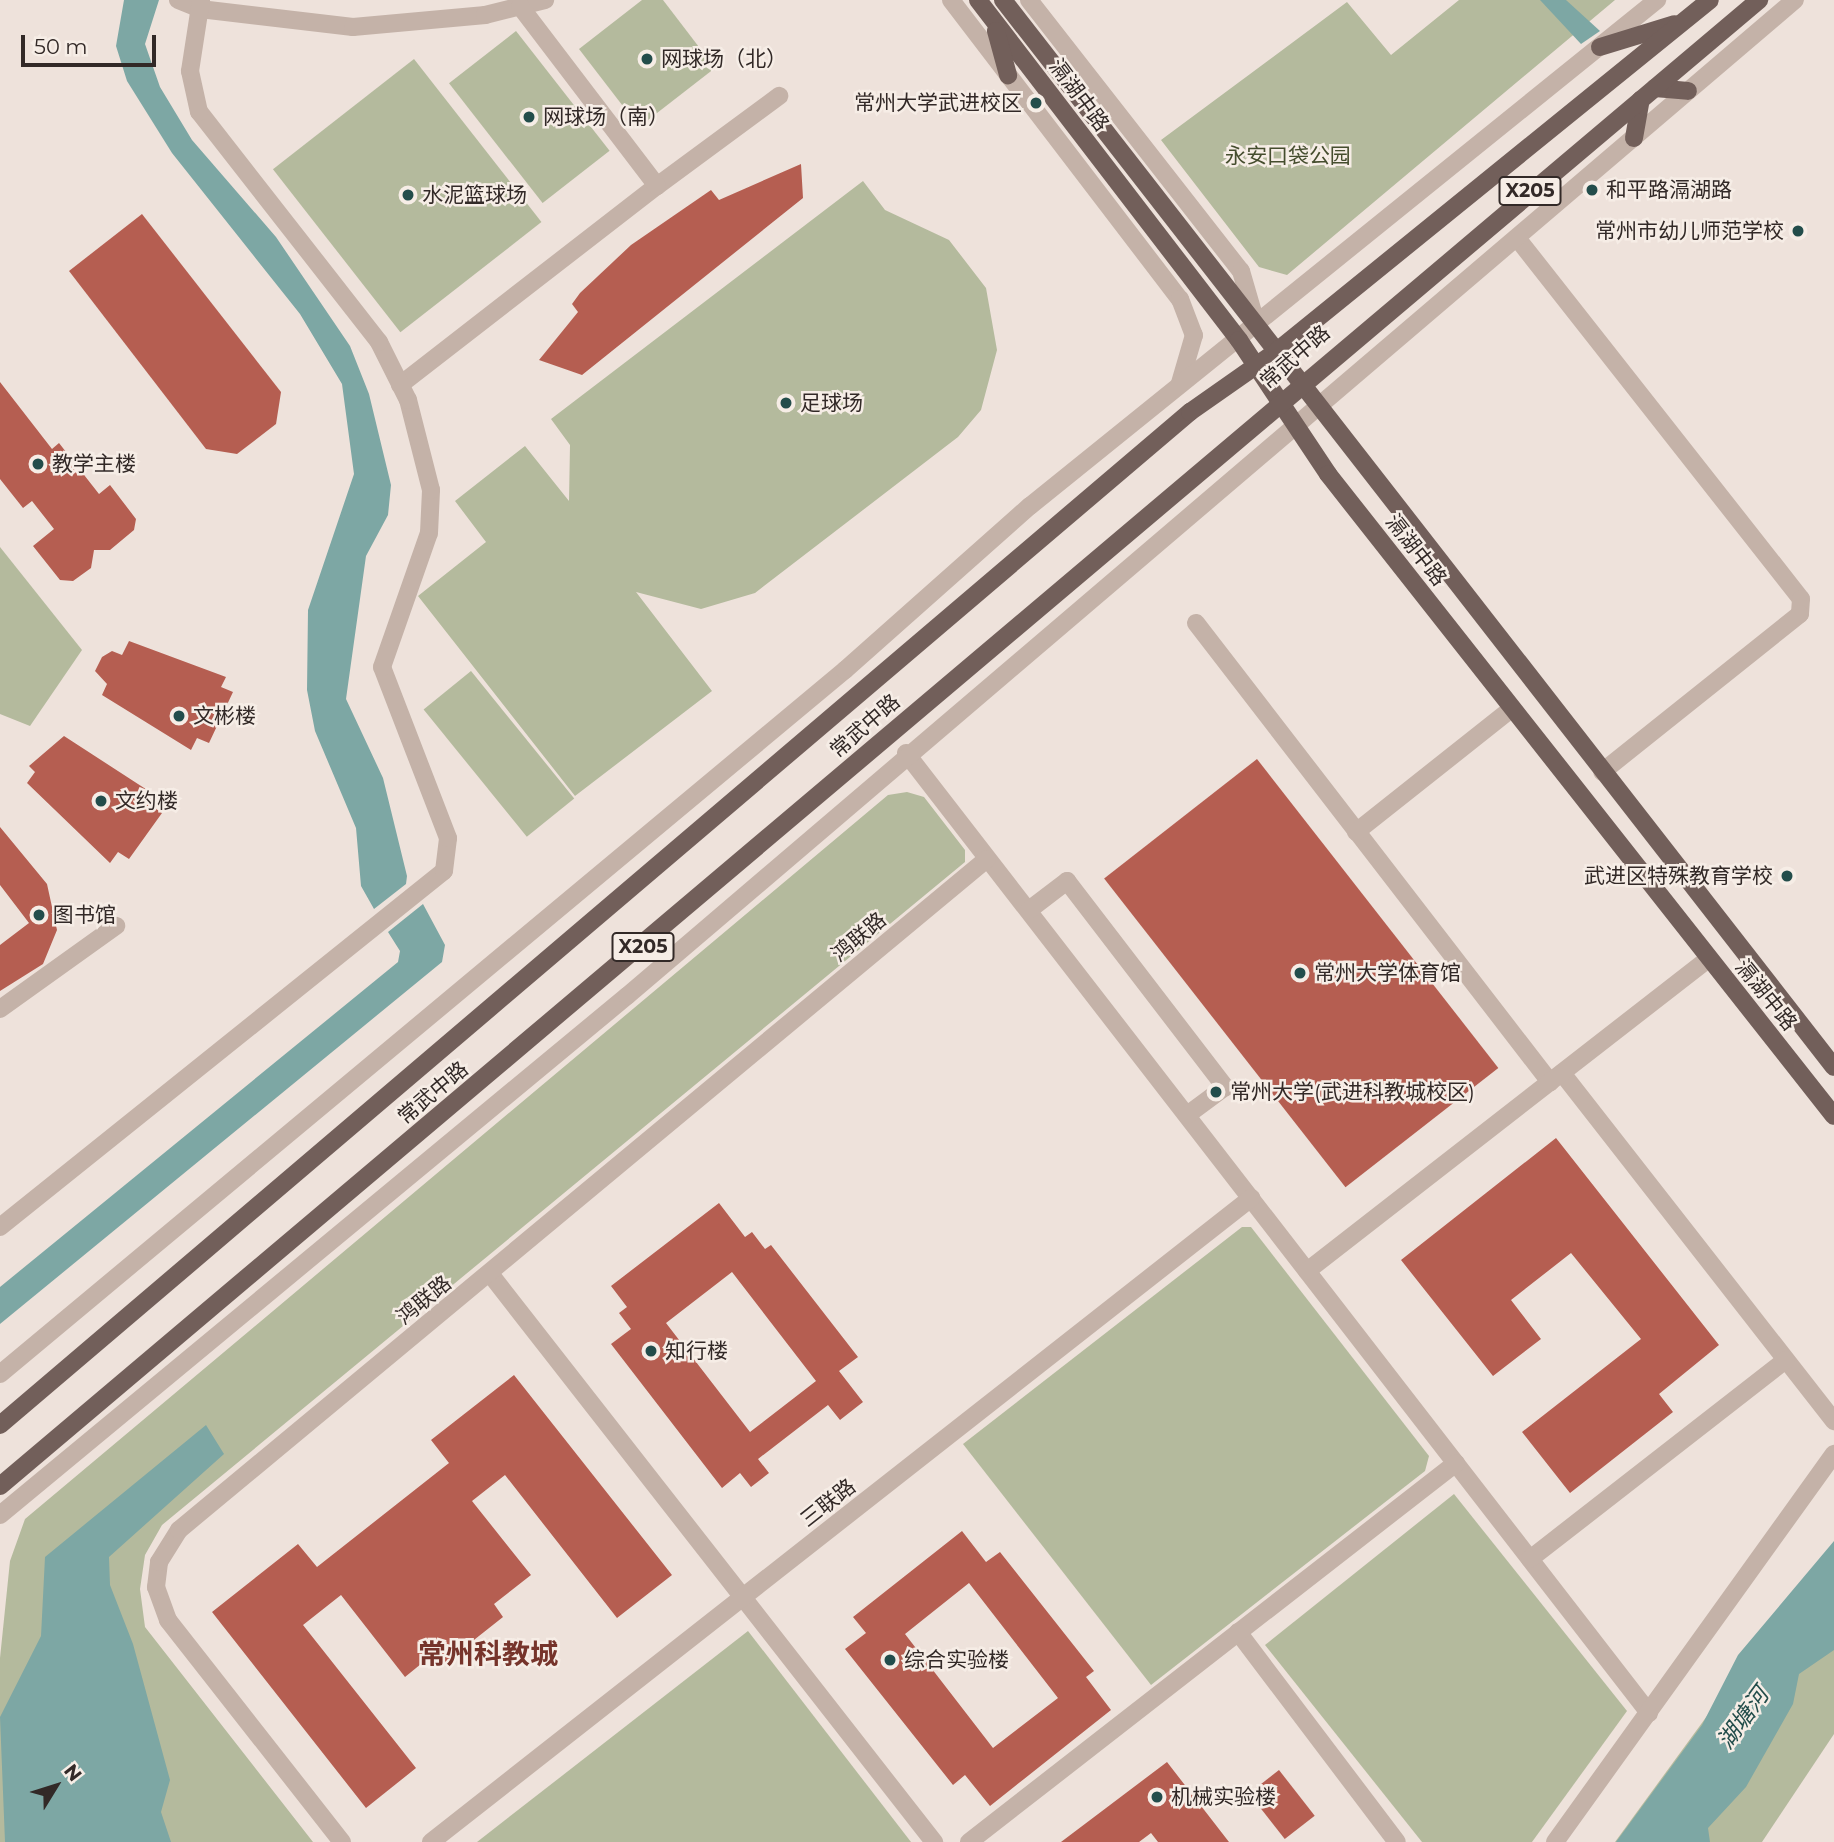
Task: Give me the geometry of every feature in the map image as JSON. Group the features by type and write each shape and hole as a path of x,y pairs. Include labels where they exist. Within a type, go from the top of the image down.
{"main road":[{"name":"滆湖中路","path":"978,0 1238,340 1296,426 1511,709 1834,1116"},
{"name":"滆湖中路","path":"1003,0 1834,1067"},
{"name":"常武中路","path":"0,1425 1190,412 1277,351 1710,0"},
{"name":"常武中路","path":"0,1486 600,984 1279,400 1759,0"},
{"path":"994,21 1008,75"},
{"path":"1601,47 1685,21"},
{"path":"1634,138 1648,94 1688,91"}],"street":[{"path":"178,0 353,27 475,16 545,0"},
{"path":"463,0 475,16"},
{"path":"951,0 1180,299 1194,351 1177,389"},
{"path":"1030,0 1241,271 1257,326"},
{"path":"0,1374 1177,389 1657,0"},
{"path":"0,1516 627,996 906,753 1296,426 1795,0"},
{"path":"0,1227 444,871 448,838 382,667 429,533 430,490 400,385 379,342 199,112 190,71 201,5"},
{"path":"520,6 657,186"},
{"path":"400,385 657,186 779,96"},
{"path":"1517,238 1801,599 1800,614 1602,772"},
{"path":"1196,623 1356,832 1834,1421"},
{"path":"1356,832 1511,709"},
{"path":"906,753 1649,1713"},
{"name":"鸿联路","path":"342,1842 168,1620 156,1587 159,1562 179,1530 491,1275 987,859"},
{"path":"1029,911 1067,881 1224,1087 1187,1115"},
{"path":"0,1009 116,926"},
{"path":"1307,1271 1708,959"},
{"name":"三联路","path":"431,1842 1251,1198"},
{"path":"491,1275 741,1600 934,1842"},
{"path":"1530,1559 1786,1360"},
{"path":"1555,1842 1834,1454"},
{"path":"969,1842 1456,1462"},
{"path":"1238,1632 1397,1842"}],"green space":[{"name":"网球场（北）","path":"642,0 663,0 715,68 639,127 579,49"},
{"name":"永安口袋公园","path":"1459,0 1615,0 1287,275 1259,267 1161,140 1347,2 1391,55"},
{"name":"网球场（南）","path":"516,31 610,151 543,203 449,83"},
{"name":"水泥篮球场","path":"414,59 541,222 400,332 273,169"},
{"path":"863,181 885,210 949,240 986,288 997,350 981,410 958,437 755,593 701,609 636,592 712,691 575,796 418,596 486,542 455,501 525,446 569,501 570,445 551,419"},
{"path":"0,547 82,650 30,726 0,714"},
{"path":"471,671 574,798 527,837 424,709"},
{"path":"907,792 924,797 965,850 965,862 162,1525 145,1555 140,1589 145,1627 313,1842 0,1842 0,1658 10,1561 25,1519 888,795"},
{"path":"1242,1227 1251,1227 1429,1456 1425,1471 1151,1685 963,1444"},
{"path":"1454,1494 1627,1711 1532,1842 1422,1842 1265,1645"},
{"path":"1834,1542 1834,1734 1762,1842 1615,1842"},
{"path":"748,1631 911,1842 477,1842"}],"water":[{"path":"124,0 159,0 145,44 160,87 192,140 276,237 350,346 369,394 391,485 388,515 366,556 346,699 383,778 407,876 406,884 374,909 361,886 356,828 315,731 307,690 308,610 354,474 342,384 300,314 172,153 127,81 116,46"},
{"path":"1540,0 1566,0 1600,31 1581,44"},
{"path":"423,904 445,945 442,962 0,1324 0,1287 398,962 400,951 388,932"},
{"path":"206,1425 224,1454 109,1557 110,1585 133,1644 170,1780 161,1812 171,1842 5,1842 0,1717 41,1636 45,1557"},
{"name":"湖塘河","path":"1834,1541 1834,1650 1799,1674 1793,1704 1746,1787 1708,1828 1710,1842 1616,1842 1702,1725 1738,1655"}],"building":[{"path":"801,164 803,198 582,375 539,360 578,312 572,304 580,293 631,245 711,190 719,200"},
{"path":"142,214 281,392 276,424 237,454 206,449 69,271"},
{"path":"0,382 52,449 59,443 99,494 110,485 136,519 134,530 110,550 94,550 91,568 73,581 60,580 33,546 54,529 32,501 23,508 0,479"},
{"name":"文彬楼","path":"129,641 226,677 221,687 233,692 209,743 197,738 191,750 102,695 107,684 95,671 102,657 112,651 122,655"},
{"name":"文约楼","path":"64,736 158,797 152,806 162,813 129,859 118,852 110,863 27,783 35,772 29,766"},
{"name":"常州大学体育馆","path":"1257,759 1498,1068 1345,1187 1104,878"},
{"name":"图书馆","path":"0,827 47,884 57,930 43,964 0,991 0,945 29,923 0,885"},
{"path":"1556,1138 1719,1345 1659,1394 1673,1412 1570,1493 1522,1432 1641,1339 1571,1253 1511,1300 1541,1339 1493,1376 1401,1260"},
{"name":"知行楼","path":"719,1203 745,1237 752,1232 765,1249 771,1245 858,1357 839,1371 863,1402 840,1420 828,1405 758,1459 769,1473 751,1487 740,1473 722,1488 611,1344 631,1329 619,1313 627,1307 611,1286","holes":["732,1272 816,1381 750,1432 666,1323"]},
{"path":"514,1375 672,1575 617,1618 505,1475 472,1501 531,1575 494,1604 503,1617 441,1666 432,1655 405,1677 341,1595 303,1625 416,1768 366,1808 212,1612 298,1544 317,1567 449,1463 431,1440"},
{"name":"综合实验楼","path":"962,1531 986,1562 1000,1552 1094,1671 1086,1677 1111,1710 990,1806 965,1775 953,1785 845,1649 866,1633 853,1617","holes":["969,1583 1058,1698 993,1748 905,1634"]},
{"name":"机械实验楼","path":"1167,1762 1229,1842 1158,1842 1151,1833 1139,1842 1061,1842"},
{"path":"1279,1770 1315,1816 1285,1839 1249,1793"}],"place":[{"name":"网球场（北）","path":"647,59"},
{"name":"常州大学武进校区","path":"1036,103"},
{"name":"网球场（南）","path":"529,117"},
{"name":"和平路滆湖路","path":"1592,190"},
{"name":"水泥篮球场","path":"408,195"},
{"name":"常州市幼儿师范学校","path":"1798,231"},
{"name":"足球场","path":"786,403"},
{"name":"教学主楼","path":"38,464"},
{"name":"文彬楼","path":"179,716"},
{"name":"文约楼","path":"101,801"},
{"name":"武进区特殊教育学校","path":"1787,876"},
{"name":"图书馆","path":"39,915"},
{"name":"常州大学体育馆","path":"1300,973"},
{"name":"常州大学(武进科教城校区)","path":"1216,1092"},
{"name":"知行楼","path":"651,1351"},
{"name":"综合实验楼","path":"890,1660"},
{"name":"机械实验楼","path":"1157,1797"}],"district":[{"name":"常州科教城","path":"488,1654"}]}
